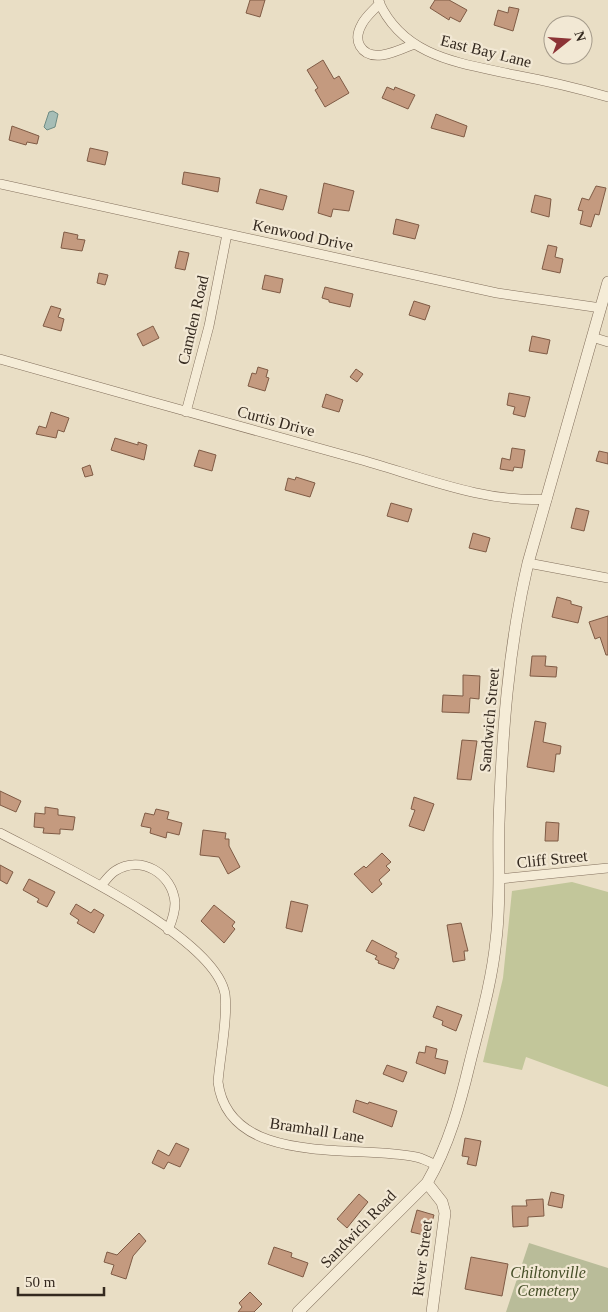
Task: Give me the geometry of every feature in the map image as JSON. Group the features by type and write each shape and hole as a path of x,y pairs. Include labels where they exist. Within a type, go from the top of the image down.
{"street":[{"path":"379,2 359,28 358,41 362,48 369,54 378,55 414,44"},
{"name":"East Bay Lane","path":"379,2 395,28 414,44 444,60 573,87 608,97"},
{"name":"Kenwood Drive","path":"0,184 497,293 601,308"},
{"name":"Camden Road","path":"186,412 209,326 228,234"},
{"name":"Sandwich Street","path":"437,1165 455,1119 488,989 496,942 504,721 515,633 528,564 608,282"},
{"path":"592,337 608,342"},
{"name":"Curtis Drive","path":"0,359 419,478 494,496 528,501 547,499"},
{"path":"528,564 608,578"},
{"name":"Bramhall Lane","path":"0,832 101,886 168,930 190,946 210,965 220,980 225,995 218,1082 220,1094 225,1106 244,1128 269,1140 289,1144 344,1152 418,1157 437,1165"},
{"path":"101,886 115,871 131,866 145,865 162,874 171,886 174,902 174,915 168,930"},
{"name":"Cliff Street","path":"499,879 608,868"},
{"name":"Sandwich Road","path":"298,1312 427,1183 437,1165"},
{"name":"River Street","path":"427,1183 442,1202 444,1213 432,1312"}],"green space":[{"path":"572,882 608,892 608,1087 526,1057 522,1070 483,1062 503,978 512,891"},
{"name":"Chiltonville Cemetery","path":"529,1243 608,1268 608,1312 506,1312"}],"water":[{"path":"53,111 58,114 55,127 47,130 44,127 49,112"}],"building":[{"path":"250,0 265,0 260,17 246,13"},
{"path":"435,0 449,0 467,10 460,22 450,17 449,20 430,8"},
{"path":"509,7 519,9 513,31 494,25 498,10 508,13"},
{"path":"323,60 334,79 339,76 349,93 325,107 315,90 318,88 307,70"},
{"path":"387,87 394,90 395,87 415,95 408,109 382,98"},
{"path":"436,114 467,126 464,137 431,128"},
{"path":"12,126 39,136 37,144 27,142 26,145 9,140"},
{"path":"90,148 108,152 105,165 87,161"},
{"path":"184,172 220,178 218,192 182,184"},
{"path":"324,183 354,191 349,211 333,209 331,217 318,213"},
{"path":"596,186 606,188 599,215 595,214 591,227 580,224 583,211 578,210 582,198 589,200"},
{"path":"260,189 287,196 283,210 256,203"},
{"path":"535,195 551,199 549,217 531,212"},
{"path":"396,219 419,225 415,239 393,234"},
{"path":"64,232 78,235 77,239 85,240 82,251 61,248"},
{"path":"548,245 557,247 555,257 563,259 560,273 542,269"},
{"path":"179,251 189,253 185,270 175,268"},
{"path":"99,273 108,275 105,285 97,283"},
{"path":"265,275 283,279 280,293 262,289"},
{"path":"325,287 353,294 350,307 329,302 329,300 322,298"},
{"path":"414,301 430,306 425,320 409,315"},
{"path":"51,306 61,309 58,317 64,319 61,331 43,326"},
{"path":"153,326 159,338 143,346 137,334"},
{"path":"532,336 550,340 547,354 529,351"},
{"path":"258,367 268,370 266,377 269,378 265,391 248,386 252,373 256,374"},
{"path":"356,369 363,374 357,382 350,377"},
{"path":"509,393 530,397 525,417 513,414 515,407 507,405"},
{"path":"326,394 343,400 339,412 322,407"},
{"path":"51,412 69,418 64,432 58,430 56,438 36,434 39,426 46,428"},
{"path":"115,438 138,445 138,442 147,445 144,460 111,450"},
{"path":"512,448 525,450 522,468 514,467 513,471 500,469 502,458 510,460"},
{"path":"199,450 216,455 212,471 194,466"},
{"path":"599,451 608,453 608,464 596,461"},
{"path":"90,465 93,475 85,477 82,468"},
{"path":"296,477 315,483 310,497 285,490 288,478 295,480"},
{"path":"391,503 412,509 408,522 387,516"},
{"path":"576,508 589,511 584,531 571,528"},
{"path":"473,533 490,538 486,552 469,548"},
{"path":"557,597 582,607 578,623 552,617"},
{"path":"608,616 608,655 606,655 600,637 595,639 589,622"},
{"path":"532,656 546,656 545,666 557,667 556,677 530,676"},
{"path":"463,675 480,676 479,699 470,698 469,713 442,712 443,695 463,696"},
{"path":"535,721 546,723 543,742 561,746 560,754 556,754 554,772 527,767"},
{"path":"462,740 477,741 471,780 457,779"},
{"path":"0,791 21,801 16,812 0,805"},
{"path":"414,797 434,804 424,831 409,826 415,810 411,809"},
{"path":"45,807 58,809 58,815 75,817 73,830 60,829 60,834 43,833 44,828 34,827 35,813 45,814"},
{"path":"156,809 169,812 167,819 182,823 179,835 167,832 166,838 150,833 151,828 141,826 145,813 154,815"},
{"path":"546,822 559,823 558,841 545,841"},
{"path":"203,830 226,833 225,839 229,839 229,846 240,867 228,874 219,857 200,855"},
{"path":"382,853 391,862 386,866 390,870 379,880 382,884 372,893 354,874 364,866 366,868"},
{"path":"0,865 13,872 7,884 0,880"},
{"path":"29,879 55,892 47,907 37,902 39,899 23,890"},
{"path":"291,901 308,905 302,932 286,928"},
{"path":"76,904 91,913 94,909 104,915 94,933 77,923 79,920 70,914"},
{"path":"214,905 235,922 232,926 235,929 224,943 201,921"},
{"path":"461,923 468,951 464,951 465,960 453,962 447,925"},
{"path":"372,940 397,953 395,957 399,959 394,969 378,963 379,961 375,959 377,956 366,951"},
{"path":"437,1006 462,1015 456,1031 442,1025 443,1021 433,1017"},
{"path":"426,1046 437,1049 435,1058 448,1061 445,1074 416,1063 419,1052 425,1053"},
{"path":"387,1065 407,1072 403,1082 383,1074"},
{"path":"356,1100 397,1111 392,1127 353,1112"},
{"path":"465,1138 481,1141 476,1166 467,1164 469,1157 462,1156"},
{"path":"176,1143 189,1149 180,1167 168,1162 164,1169 152,1163 158,1150 169,1156"},
{"path":"551,1192 564,1195 562,1208 548,1205"},
{"path":"359,1194 368,1202 347,1228 337,1219"},
{"path":"543,1199 544,1216 528,1217 528,1226 513,1227 512,1206 527,1206 526,1200"},
{"path":"417,1210 434,1215 428,1236 411,1232"},
{"path":"139,1233 146,1241 133,1256 126,1279 111,1274 114,1265 104,1262 107,1252 117,1255"},
{"path":"274,1247 292,1253 291,1257 308,1263 303,1277 268,1264"},
{"path":"471,1257 508,1264 502,1296 465,1289"},
{"path":"250,1292 262,1304 254,1312 238,1312 242,1307 239,1303"}]}
